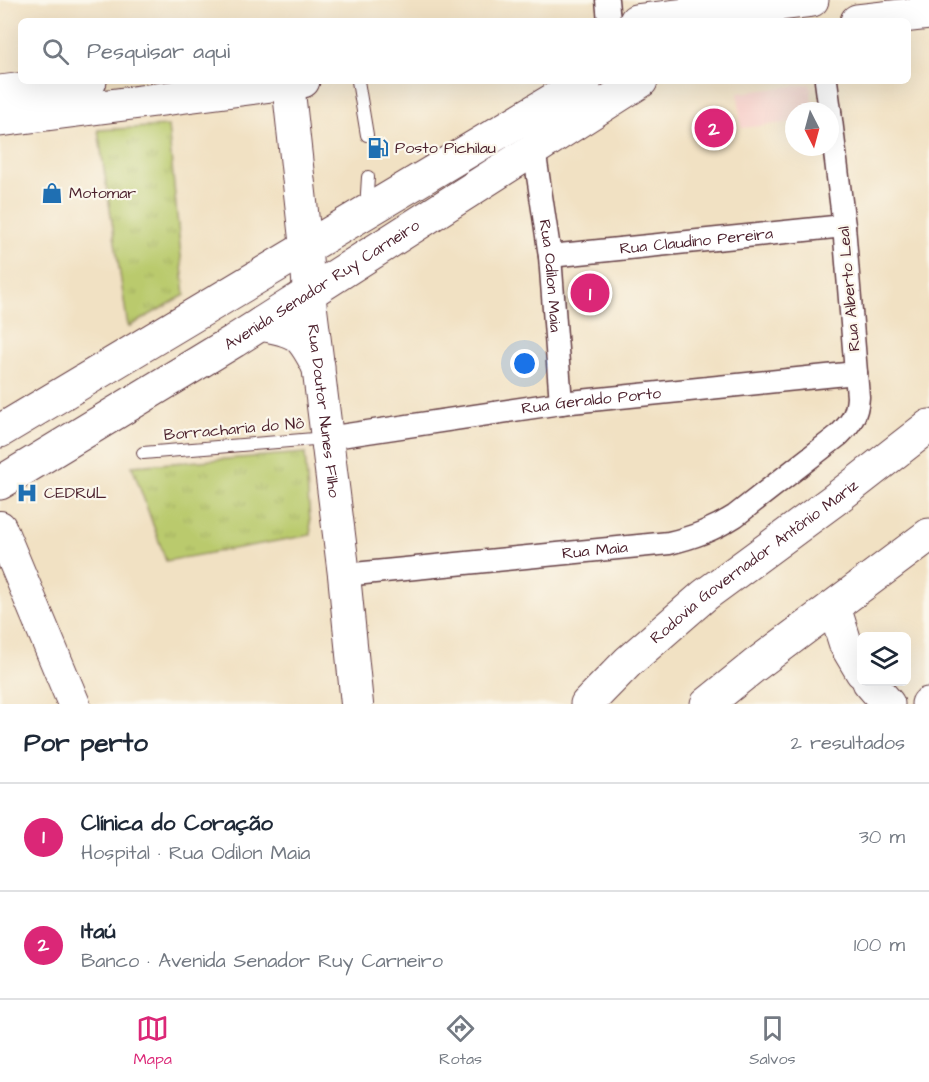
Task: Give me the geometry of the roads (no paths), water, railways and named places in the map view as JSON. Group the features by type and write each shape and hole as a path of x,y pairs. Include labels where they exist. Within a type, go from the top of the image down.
{"main road":[{"path":"681,18 812,0"},
{"path":"884,18 929,13"},
{"path":"1,106 79,84"},
{"path":"1,106 271,84"},
{"path":"0,431 580,84"},
{"name":"Avenida Senador Ruy Carneiro","path":"0,483 261,324 636,84"},
{"path":"261,324 295,332 306,344 318,366"},
{"name":"Rodovia Governador Antônio Mariz","path":"586,704 628,662 705,595 834,500 929,426"},
{"path":"707,704 929,535"},
{"path":"834,607 846,645 857,665"},
{"path":"873,686 888,704"}],"street":[{"path":"607,0 609,18"},
{"name":"Rua Doutor Nunes Filho","path":"296,84 309,293 344,575 357,704"},
{"name":"Rua Alberto Leal","path":"826,84 829,102"},
{"name":"Rua Odilon Maia","path":"534,149 550,256 561,403"},
{"name":"Rua Alberto Leal","path":"819,450 851,423 857,411 844,226 835,156"},
{"name":"Rua Claudino Pereira","path":"550,256 844,226"},
{"name":"Rua Geraldo Porto","path":"327,438 561,403 856,373"},
{"name":"Rua Maia","path":"344,575 669,543 717,528 819,450"},
{"path":"0,527 74,704"}],"lane":[{"path":"358,84 367,135"},
{"path":"366,211 368,177"},
{"name":"Borracharia do Nô","path":"143,453 327,438"}],"place":[{"name":"Itaú","path":"714,128"},
{"name":"Posto Pichilau","path":"378,148"},
{"name":"Motomar","path":"52,193"},
{"name":"Clínica do Coração","path":"590,293"},
{"name":"CEDRUL","path":"27,493"}]}
